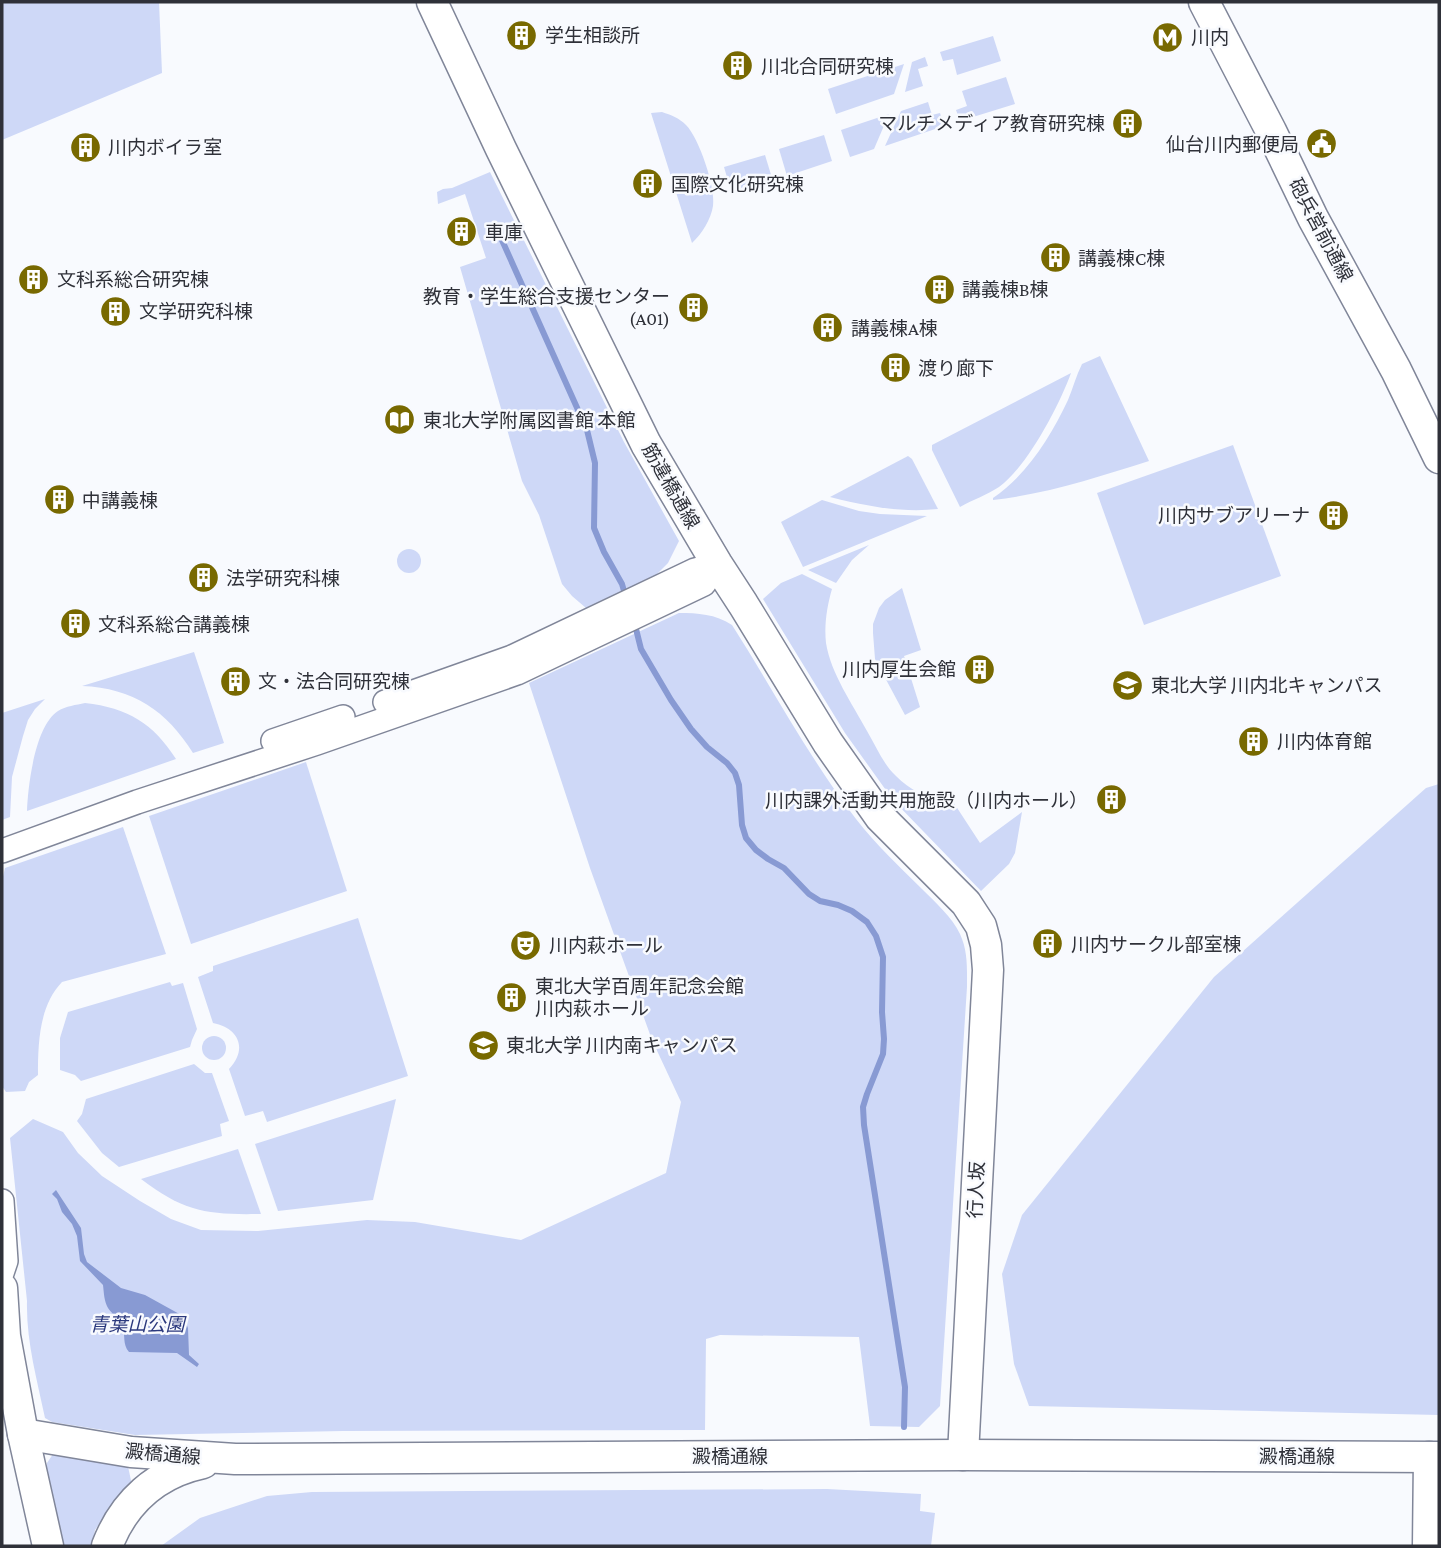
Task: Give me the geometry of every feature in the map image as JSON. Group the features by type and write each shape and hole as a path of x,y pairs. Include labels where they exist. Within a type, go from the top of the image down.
{"street":[{"name":"筋違橋通線","path":"432,2 646,444 717,564 828,743 880,817 966,903 981,926"},
{"name":"砲兵営前通線","path":"1204,2 1439,458"},
{"path":"2,835 512,657 695,570 717,564"},
{"path":"2,851 137,802 517,673 704,584 717,564"},
{"name":"行人坂","path":"963,1455 988,970 981,926"},
{"path":"2,1201 6,1261 2,1273"},
{"path":"2,1308 23,1434 48,1546"},
{"name":"澱橋通線","path":"23,1434 131,1452 235,1459 963,1455 1434,1457"},
{"path":"1429,1546 1434,1457"},
{"path":"107,1546 117,1523 135,1499 152,1485 184,1467 235,1459"}],"green space":[{"path":"2,2 159,2 162,73 2,140"},
{"path":"993,36 1001,61 957,75 953,59 943,61 940,52"},
{"path":"925,57 928,66 918,69 923,86 905,92 912,62"},
{"path":"904,64 894,94 836,114 828,89"},
{"path":"1006,77 1015,104 960,121 956,110 967,106 962,91"},
{"path":"928,102 932,115 940,113 944,126 885,146 901,111"},
{"path":"662,112 681,120 691,131 709,176 713,198 712,211 706,226 692,243 651,113"},
{"path":"889,114 874,149 850,157 841,130"},
{"path":"824,135 832,161 787,176 779,149"},
{"path":"765,155 772,178 731,191 724,167"},
{"path":"490,172 624,442 679,541 668,563 656,575 586,608 562,584 539,515 522,481 460,267 486,258 465,194 438,204 437,192"},
{"path":"1100,356 1149,461 1053,489 993,500 1017,478 1046,441 1068,400 1082,364"},
{"path":"1071,373 1059,402 1031,451 1010,478 990,493 960,507 932,445"},
{"path":"1233,445 1281,576 1144,625 1097,493"},
{"path":"908,456 938,509 884,508 830,497"},
{"path":"822,500 859,511 927,516 803,567 781,522"},
{"path":"869,545 852,560 836,583 808,570"},
{"path":"409,549 418,552 421,561 418,570 409,573 400,570 397,561 400,552"},
{"path":"802,574 832,589 827,609 826,643 832,666 891,771 924,795 943,802 950,797 980,843 1022,812 1015,853 1009,864 981,891 893,800 845,733 763,599 781,583"},
{"path":"902,588 921,650 904,656 920,707 905,715 875,659 873,633 873,624 879,608"},
{"name":"青葉山公園","path":"679,613 706,615 732,625 839,796 888,856 948,916 963,940 967,960 967,987 940,1406 919,1427 870,1426 859,1337 720,1335 706,1339 705,1430 343,1431 135,1435 52,1422 45,1418 28,1331 10,1138 33,1119 63,1132 78,1153 102,1176 171,1219 201,1230 258,1231 367,1220 415,1222 521,1240 666,1173 681,1102 652,1040 590,868 529,683"},
{"path":"194,652 224,743 193,753 172,725 147,704 117,691 82,686"},
{"path":"45,699 28,720 12,777 10,817 2,820 2,713"},
{"path":"85,703 114,709 138,719 158,736 176,759 27,811 34,757 44,729 58,711"},
{"path":"306,762 347,891 191,944 149,816"},
{"path":"1439,784 1439,1415 1029,1406 1014,1364 1002,1274 1022,1215 1214,977 1426,788"},
{"path":"123,827 166,954 62,982 44,1014 38,1075 29,1082 25,1091 6,1092 2,1086 2,881 5,868"},
{"path":"358,918 408,1076 267,1122 263,1111 245,1116 229,1069 238,1054 238,1040 229,1029 213,1023 198,977 213,971 213,966"},
{"path":"170,982 172,986 183,983 197,1029 190,1047 81,1081 75,1075 60,1070 60,1038 68,1012"},
{"path":"214,1036 223,1039 226,1048 223,1057 214,1060 205,1057 202,1048 205,1039"},
{"path":"194,1064 205,1073 212,1073 229,1121 220,1124 222,1136 119,1167 102,1153 77,1121 86,1099"},
{"path":"396,1099 373,1200 278,1211 255,1144"},
{"path":"238,1149 261,1214 226,1214 197,1209 170,1199 141,1179"},
{"path":"53,1454 127,1462 132,1485 110,1508 95,1530 92,1546 61,1546 46,1472 47,1463"},
{"path":"827,1489 921,1494 920,1511 935,1513 931,1546 161,1546 200,1518 267,1496 312,1492"}],"water":[{"path":"56,1190 81,1228 87,1262 121,1288 145,1295 183,1316 188,1328 189,1355 199,1364 197,1367 177,1353 129,1352 121,1323 107,1305 103,1285 80,1261 77,1236 52,1194"}],"waterway":[{"path":"497,229 587,430 595,463 594,528 624,591"},
{"path":"636,629 641,649 671,700 691,729 735,773 746,838 756,850 784,868 809,894 820,901 852,911 867,922 876,936 883,957 884,1039 883,1054 863,1107 864,1125 905,1387 904,1427"}],"place":[{"name":"学生相談所","path":"522,35"},
{"name":"川内","path":"1168,37"},
{"name":"川北合同研究棟","path":"738,66"},
{"name":"マルチメディア教育研究棟","path":"1128,123"},
{"name":"仙台川内郵便局","path":"1322,144"},
{"name":"川内ボイラ室","path":"85,147"},
{"name":"国際文化研究棟","path":"648,184"},
{"name":"車庫","path":"462,232"},
{"name":"講義棟C棟","path":"1055,258"},
{"name":"文科系総合研究棟","path":"34,279"},
{"name":"講義棟B棟","path":"939,289"},
{"name":"教育・学生総合支援センター (A01)","path":"693,307"},
{"name":"文学研究科棟","path":"116,311"},
{"name":"講義棟A棟","path":"828,328"},
{"name":"渡り廊下","path":"895,368"},
{"name":"東北大学附属図書館 本館","path":"400,420"},
{"name":"中講義棟","path":"59,500"},
{"name":"川内サブアリーナ","path":"1333,515"},
{"name":"法学研究科棟","path":"203,578"},
{"name":"文科系総合講義棟","path":"75,624"},
{"name":"川内厚生会館","path":"979,669"},
{"name":"文・法合同研究棟","path":"235,681"},
{"name":"東北大学 川内北キャンパス","path":"1128,685"},
{"name":"川内体育館","path":"1254,741"},
{"name":"川内課外活動共用施設（川内ホール）","path":"1111,800"},
{"name":"川内サークル部室棟","path":"1048,944"},
{"name":"川内萩ホール","path":"526,945"},
{"name":"東北大学百周年記念会館 川内萩ホール","path":"512,997"},
{"name":"東北大学 川内南キャンパス","path":"483,1045"}]}
